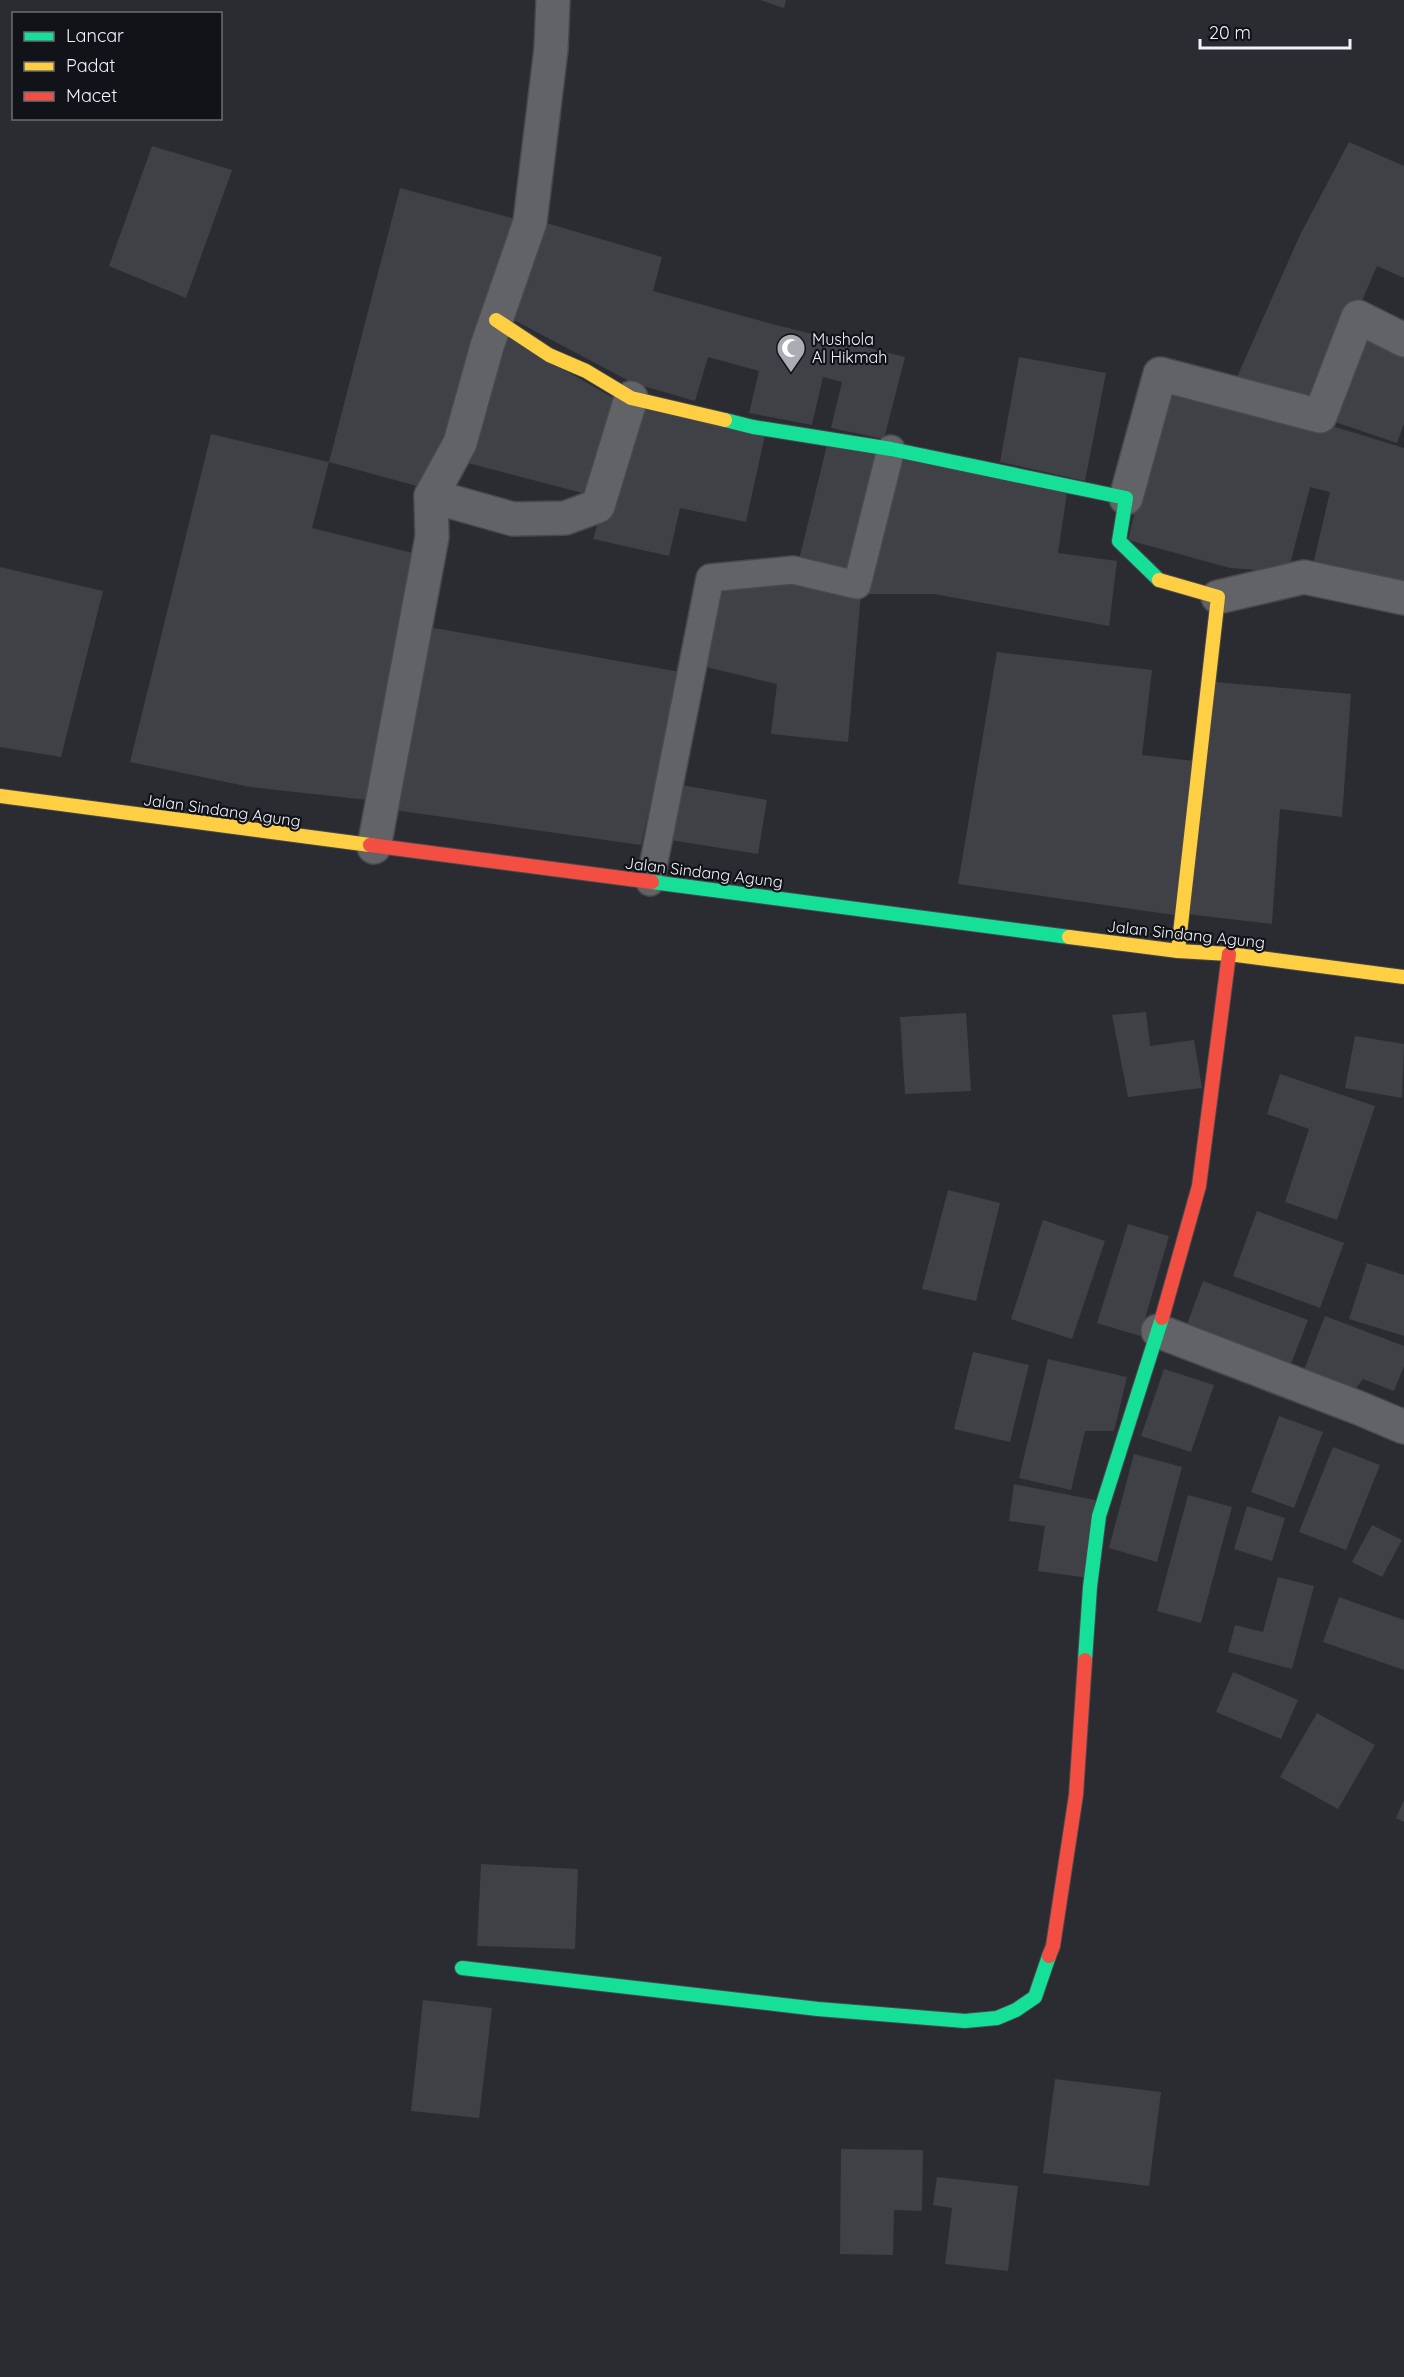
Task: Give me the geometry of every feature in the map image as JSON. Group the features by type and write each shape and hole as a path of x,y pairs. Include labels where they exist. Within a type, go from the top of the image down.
{"street":[{"path":"374,847 432,537 431,496 460,443 487,346 530,222 551,48 553,0"},
{"path":"1404,340 1358,317 1320,416 1160,375 1126,498 1119,542 1161,581 1218,597 1304,577 1404,598"},
{"path":"496,320 549,356 586,371 631,398 753,427 891,449 1126,498"},
{"path":"431,496 513,519 564,518 598,506 631,398"},
{"path":"1178,951 1218,597"},
{"name":"Jalan Sindang Agung","path":"0,796 1178,951 1228,954 1404,976"},
{"path":"462,1968 818,2009 965,2021 997,2018 1016,2010 1035,1997 1053,1946 1076,1794 1090,1587 1099,1516 1158,1331 1199,1186 1228,954"},
{"path":"1158,1331 1404,1427"}],"lane":[{"path":"650,882 710,579 793,570 857,585 891,449"}],"building":[{"path":"760,0 786,0 784,8"},
{"path":"1349,142 1404,166 1404,278 1377,266 1317,405 1237,377 1300,235"},
{"path":"152,146 232,170 186,298 109,266"},
{"path":"400,188 523,221 461,409 424,488 329,462"},
{"path":"543,222 662,257 653,291 905,357 884,439 831,428 842,382 823,377 812,425 749,413 759,371 708,357 695,401 633,383 510,318"},
{"path":"1360,323 1404,345 1404,424 1397,443 1323,418"},
{"path":"502,334 622,403 590,495 460,461"},
{"path":"1019,357 1106,373 1085,481 1000,462"},
{"path":"1166,382 1273,408 1404,448 1404,589 1312,569 1330,492 1310,487 1288,572 1230,568 1128,540"},
{"path":"634,406 765,435 746,522 680,508 669,556 593,539"},
{"path":"211,434 329,462 312,528 421,555 368,800 250,787 130,762"},
{"path":"827,445 884,456 853,574 798,564"},
{"path":"894,455 1067,493 1058,553 1117,561 1109,626 934,594 861,594"},
{"path":"0,567 103,591 61,757 0,747"},
{"path":"775,579 861,594 848,742 771,734 777,684 702,666 718,583"},
{"path":"429,627 680,672 641,845 387,809"},
{"path":"997,652 1152,670 1142,755 1194,761 1174,915 958,884"},
{"path":"1215,682 1351,694 1342,817 1280,809 1272,924 1186,914"},
{"path":"676,784 767,800 758,854 664,839"},
{"path":"1146,1012 1150,1046 1194,1040 1202,1088 1128,1097 1112,1015"},
{"path":"966,1013 971,1091 905,1094 900,1017"},
{"path":"1355,1036 1404,1044 1402,1098 1345,1088"},
{"path":"1280,1074 1375,1106 1337,1220 1285,1202 1309,1129 1267,1114"},
{"path":"948,1190 1000,1203 976,1301 922,1289"},
{"path":"1257,1211 1344,1243 1320,1308 1233,1276"},
{"path":"1043,1220 1105,1241 1072,1339 1011,1319"},
{"path":"1128,1224 1169,1236 1140,1336 1097,1323"},
{"path":"1367,1263 1404,1275 1404,1336 1349,1319"},
{"path":"1203,1281 1308,1320 1289,1369 1185,1330"},
{"path":"1325,1316 1404,1346 1404,1366 1394,1391 1363,1379 1352,1393 1302,1375"},
{"path":"973,1352 1029,1365 1010,1442 954,1429"},
{"path":"1048,1359 1127,1377 1114,1431 1085,1431 1071,1490 1019,1478"},
{"path":"1164,1369 1214,1385 1191,1452 1141,1436"},
{"path":"1279,1416 1323,1432 1294,1508 1251,1492"},
{"path":"1333,1447 1380,1465 1346,1550 1299,1532"},
{"path":"1134,1454 1182,1467 1157,1562 1109,1548"},
{"path":"1014,1484 1095,1500 1088,1578 1038,1571 1045,1526 1009,1521"},
{"path":"1188,1495 1232,1507 1201,1623 1157,1611"},
{"path":"1247,1506 1285,1518 1272,1561 1234,1549"},
{"path":"1372,1525 1402,1540 1382,1577 1352,1562"},
{"path":"1278,1577 1314,1586 1292,1669 1228,1652 1235,1625 1263,1632"},
{"path":"1339,1597 1404,1620 1404,1670 1323,1642"},
{"path":"1233,1672 1298,1700 1281,1739 1216,1712"},
{"path":"1317,1713 1375,1745 1338,1809 1280,1777"},
{"path":"1404,1800 1404,1822 1396,1818"},
{"path":"481,1864 578,1869 575,1949 477,1946"},
{"path":"423,2000 492,2008 479,2118 411,2111"},
{"path":"1055,2079 1161,2092 1149,2186 1043,2173"},
{"path":"841,2149 923,2150 922,2211 894,2210 893,2255 840,2254"},
{"path":"937,2177 1018,2186 1008,2271 945,2264 952,2208 933,2205"}],"traffic: fast":[{"path":"725,420 753,427 891,449 1126,498 1119,541 1159,580"},
{"path":"652,882 1069,937"},
{"path":"1085,1660 1090,1587 1099,1516 1162,1318"},
{"path":"462,1968 818,2009 965,2021 997,2018 1016,2010 1035,1997 1049,1956"}],"traffic: slow":[{"path":"496,320 549,355 586,371 631,398 725,420"},
{"path":"1159,580 1218,597 1178,951"},
{"path":"0,796 370,845"},
{"path":"1069,937 1178,951 1229,954 1404,977"}],"traffic: jam":[{"path":"370,845 652,882"},
{"path":"1162,1318 1199,1186 1229,954"},
{"path":"1049,1956 1053,1946 1076,1795 1085,1660"}],"place":[{"name":"Mushola Al Hikmah","path":"791,374"}]}
